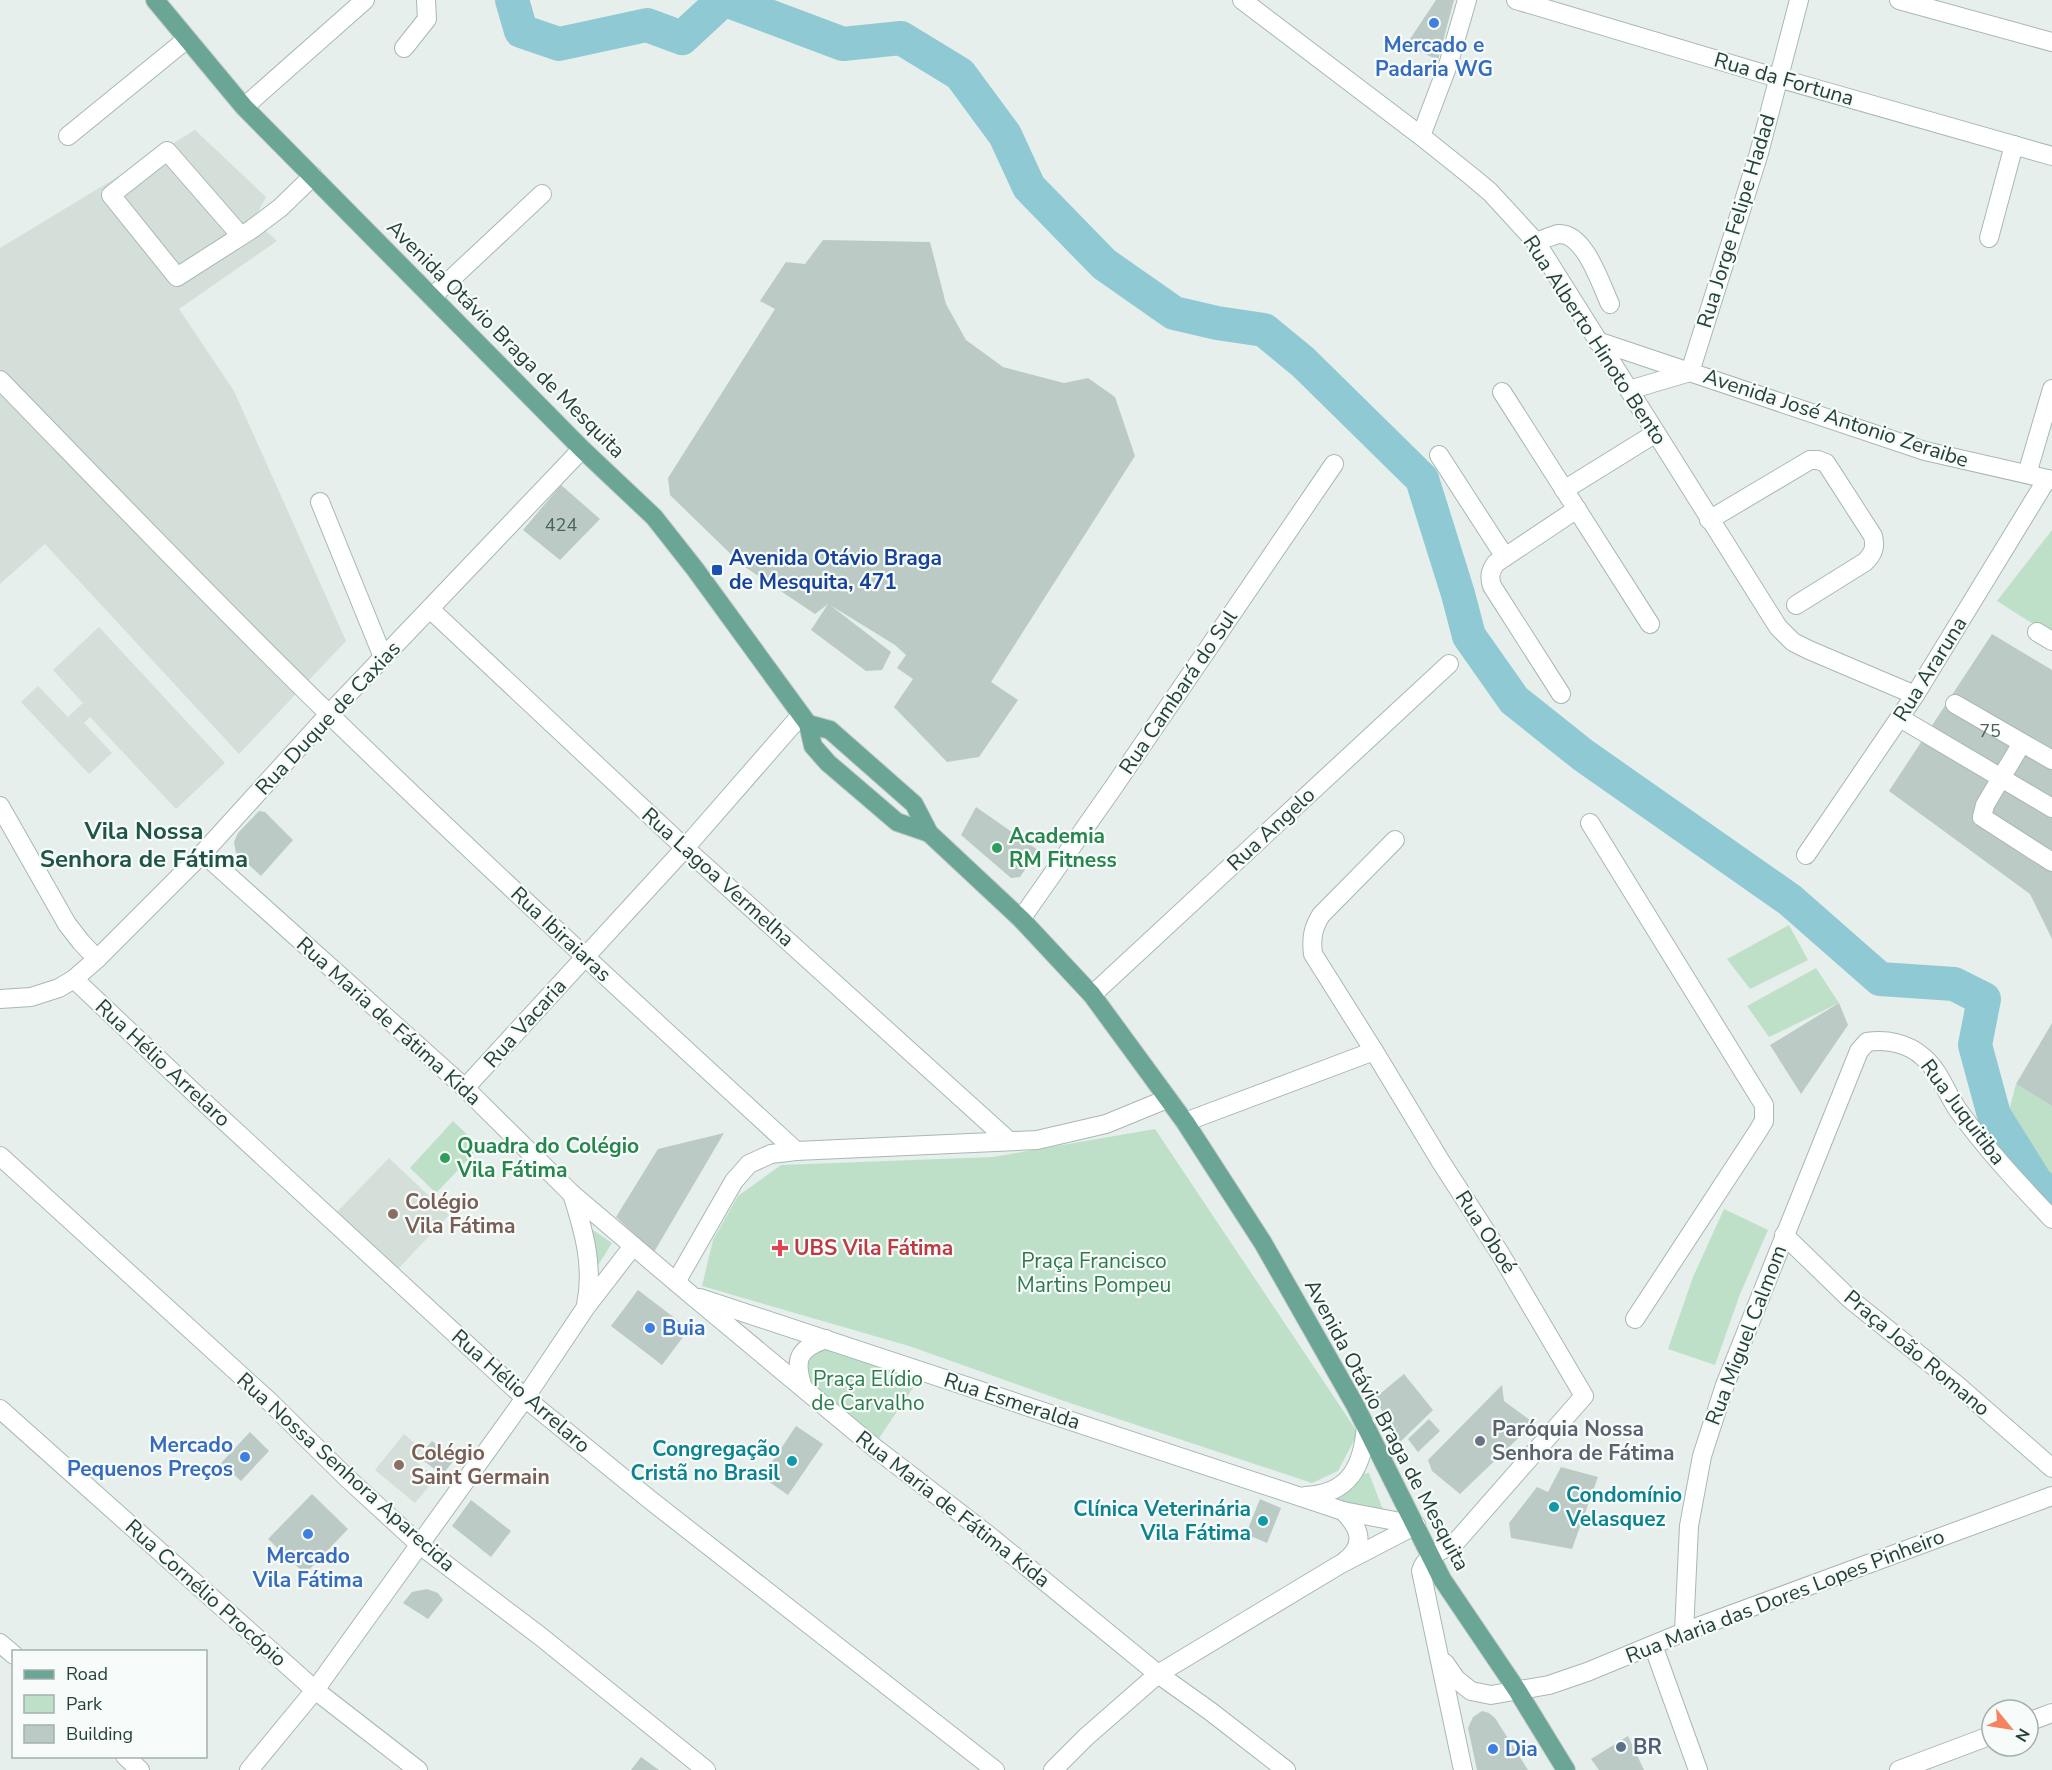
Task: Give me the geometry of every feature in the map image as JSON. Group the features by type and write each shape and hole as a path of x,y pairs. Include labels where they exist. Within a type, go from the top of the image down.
{"main road":[{"name":"Avenida Otávio Braga de Mesquita","path":"155,0 244,107 582,449 654,517 695,568 804,719 813,746 828,763 897,822 929,833"},
{"name":"Avenida Otávio Braga de Mesquita","path":"804,719 830,730 914,804 929,833 1021,919 1092,994 1185,1122 1263,1243 1366,1425 1442,1579 1517,1690 1566,1770"}],"street":[{"path":"244,107 365,0"},
{"path":"404,48 427,19 426,0"},
{"name":"Rua Alberto Hinoto Bento","path":"1242,0 1421,136 1490,192 1536,242 1709,520 1785,636 1809,650 1915,695"},
{"path":"1421,136 1449,62 1467,0"},
{"name":"Rua da Fortuna","path":"1516,0 2052,156"},
{"name":"Rua Jorge Felipe Hadad","path":"1690,372 1759,153 1799,0"},
{"path":"1899,0 2052,42"},
{"path":"68,136 187,39"},
{"path":"1989,238 2014,145"},
{"path":"241,236 167,151 111,195 177,277 241,236 280,208 313,176"},
{"path":"432,297 542,194"},
{"path":"1536,242 1560,234 1575,240 1584,250 1610,304"},
{"name":"Avenida José Antonio Zeraibe","path":"1597,341 1925,451 2050,480"},
{"name":"Avenida José Antonio Zeraibe","path":"1629,390 1690,372"},
{"name":"Rua Ibiraiaras","path":"0,380 202,588 329,714 585,957 796,1150"},
{"path":"2027,474 2052,389"},
{"path":"1502,392 1650,624"},
{"path":"1564,490 1656,433"},
{"name":"Rua Duque de Caxias","path":"0,999 31,997 45,993 74,980 97,959 203,853 329,714 582,449"},
{"path":"1439,455 1505,557"},
{"path":"1709,520 1810,460 1818,459 1826,463 1873,536 1875,544 1873,555 1796,605"},
{"name":"Rua Cambará do Sul","path":"1021,919 1334,464"},
{"name":"Rua Araruna","path":"1806,855 1915,695 2050,480"},
{"path":"320,502 383,657"},
{"path":"1561,694 1489,578 1491,569 1496,563 1577,509"},
{"name":"Rua Lagoa Vermelha","path":"430,609 685,848 1009,1141"},
{"name":"Rua Angelo","path":"1092,994 1449,664"},
{"path":"1954,704 2052,760"},
{"path":"1900,718 2052,808"},
{"name":"Rua Vacaria","path":"465,1088 804,719"},
{"path":"2022,743 1985,805 1982,817 2052,862"},
{"path":"0,806 67,924 97,959"},
{"path":"1590,823 1764,1105 1764,1121 1758,1131 1635,1319"},
{"path":"1185,1122 1374,1051 1313,954 1311,941 1314,926 1321,915 1395,840"},
{"name":"Rua Maria de Fátima Kida","path":"203,853 465,1088 572,1192 633,1246 803,1388 1158,1674 1286,1770"},
{"name":"Rua Hélio Arrelaro","path":"74,980 525,1398 649,1499 995,1770"},
{"name":"Rua Juquitiba","path":"1859,1051 1867,1042 1887,1041 1905,1046 1923,1056 1935,1070 1957,1108 1996,1159 2052,1219"},
{"name":"Rua Oboé","path":"1374,1051 1441,1162 1502,1255 1584,1396 1455,1543 1431,1557"},
{"name":"Rua Miguel Calmom","path":"1684,1632 1689,1526 1702,1456 1725,1385 1859,1051"},
{"path":"683,1288 734,1181 749,1164 771,1154 796,1150 1037,1140 1107,1124 1167,1099"},
{"name":"Rua Nossa Senhora Aparecida","path":"0,1156 270,1402 346,1477 420,1545 540,1636 706,1770"},
{"name":"Rua Maria de Fátima Kida","path":"572,1192 584,1233 588,1257 590,1277 586,1307"},
{"name":"Praça João Romano","path":"1784,1235 1850,1299 1957,1385 2052,1468"},
{"path":"249,1770 315,1690 525,1398 586,1307 633,1246"},
{"name":"Rua Esmeralda","path":"683,1288 826,1339 1343,1510 1416,1525"},
{"path":"803,1388 797,1370 803,1350 826,1339"},
{"name":"Rua Cornélio Procópio","path":"0,1408 315,1690 418,1770"},
{"name":"Rua Esmeralda","path":"1301,1496 1326,1494 1348,1479 1359,1464 1366,1425"},
{"name":"Rua Maria das Dores Lopes Pinheiro","path":"1440,1657 1456,1679 1471,1691 1491,1695 1549,1685 1684,1632 2052,1496"},
{"path":"1339,1565 1349,1558 1359,1539 1358,1529 1343,1510"},
{"path":"1053,1770 1086,1737 1158,1674 1339,1565 1416,1525"},
{"path":"1431,1557 1424,1563 1421,1571 1463,1770"},
{"path":"0,1643 12,1653"},
{"path":"1653,1645 1698,1770"},
{"path":"1899,1770 1980,1740"},
{"path":"127,1758 140,1770"}],"shaded area":[{"path":"195,130 266,197 254,220 277,241 179,309 234,391 346,641 239,754 45,544 0,584 0,248"},
{"path":"99,627 225,763 176,809 90,717 84,723 112,753 89,774 21,702 38,686 68,717 83,703 53,670"},
{"name":"Colégio Vila Fátima","path":"389,1158 449,1215 397,1270 337,1212"},
{"name":"Colégio Saint Germain","path":"404,1434 422,1449 414,1460 436,1478 415,1503 375,1470"}],"green space":[{"path":"2052,530 2052,636 1997,601"},
{"path":"1789,925 1808,960 1750,989 1727,959"},
{"path":"1816,968 1839,1003 1769,1037 1747,1006"},
{"path":"2016,1084 2052,1106 2052,1202 1997,1157"},
{"name":"Quadra do Colégio Vila Fátima","path":"453,1121 480,1147 436,1193 410,1168"},
{"name":"Praça Francisco Martins Pompeu","path":"1155,1129 1358,1433 1338,1471 1312,1483 1064,1401 909,1346 702,1286 713,1240 738,1196 781,1165 993,1157"},
{"path":"1724,1209 1768,1230 1740,1294 1715,1365 1668,1349 1693,1277"},
{"path":"590,1228 612,1243 592,1275"},
{"name":"Praça Elídio de Carvalho","path":"825,1344 923,1373 875,1444 800,1372 804,1353"},
{"path":"1369,1473 1383,1510 1330,1500 1362,1474"}],"building":[{"name":"Mercado e Padaria WG","path":"1436,0 1454,0 1438,60 1406,45"},
{"path":"823,240 930,242 946,304 966,340 1003,367 1064,383 1088,378 1115,397 1135,456 991,682 1018,700 979,757 947,762 894,707 913,679 897,668 906,655 895,645 830,605 891,652 882,670 866,671 811,630 828,604 815,614 742,565 670,495 668,478 775,309 760,301 786,262 805,264"},
{"path":"561,485 600,519 560,560 523,530"},
{"path":"1992,634 2052,670 2052,939 2030,894 1889,791"},
{"path":"976,807 1038,850 1020,877 1011,878 961,835"},
{"path":"259,811 265,812 293,840 261,876 236,853 234,842 238,833"},
{"path":"1839,1003 1848,1025 1801,1094 1770,1045"},
{"path":"2052,1023 2052,1106 2016,1084"},
{"path":"724,1133 654,1252 616,1217 658,1149"},
{"name":"Buia","path":"638,1290 689,1329 662,1365 611,1326"},
{"path":"1404,1374 1433,1410 1400,1442 1375,1398"},
{"name":"Paróquia Nossa Senhora de Fátima","path":"1502,1385 1504,1401 1534,1423 1460,1494 1432,1471 1428,1460"},
{"path":"1429,1419 1440,1431 1418,1452 1408,1439"},
{"name":"Congregação Cristã no Brasil","path":"796,1426 823,1444 788,1495 762,1477"},
{"name":"Mercado Pequenos Preços","path":"250,1432 269,1451 241,1481 221,1463"},
{"path":"432,1441 455,1459 442,1475 419,1457"},
{"name":"Condomínio Velasquez","path":"1561,1467 1598,1477 1572,1549 1511,1538 1509,1523 1537,1487 1548,1492"},
{"name":"Mercado Vila Fátima","path":"312,1494 348,1529 305,1574 268,1539"},
{"name":"Clínica Veterinária Vila Fátima","path":"1260,1499 1281,1508 1267,1543 1246,1534"},
{"path":"471,1500 511,1531 491,1557 452,1526"},
{"path":"427,1589 438,1593 443,1600 428,1619 403,1603 412,1592"},
{"name":"Dia","path":"1482,1711 1495,1718 1528,1770 1477,1770 1468,1728 1473,1717"},
{"name":"BR","path":"1628,1736 1644,1770 1599,1770 1591,1759"},
{"path":"641,1757 659,1770 631,1770"}],"waterway":[{"path":"512,0 521,31 559,44 647,25 682,38 723,0"},
{"path":"726,0 843,44 901,38 960,74 1005,135 1029,187 1104,264 1174,313 1217,323 1264,330 1303,362 1422,479 1469,636 1514,700 1583,755 1790,900 1880,979 1954,984 1984,999 1975,1045 1994,1115 2037,1184 2052,1193"}],"place":[{"name":"Mercado e Padaria WG","path":"1434,23"},
{"name":"Avenida Otávio Braga de Mesquita, 471","path":"717,570"},
{"name":"Academia RM Fitness","path":"997,848"},
{"name":"Quadra do Colégio Vila Fátima","path":"445,1158"},
{"name":"Colégio Vila Fátima","path":"393,1214"},
{"name":"UBS Vila Fátima","path":"780,1248"},
{"name":"Buia","path":"650,1328"},
{"name":"Paróquia Nossa Senhora de Fátima","path":"1480,1441"},
{"name":"Mercado Pequenos Preços","path":"245,1457"},
{"name":"Congregação Cristã no Brasil","path":"792,1461"},
{"name":"Colégio Saint Germain","path":"399,1465"},
{"name":"Condomínio Velasquez","path":"1554,1507"},
{"name":"Clínica Veterinária Vila Fátima","path":"1263,1521"},
{"name":"Mercado Vila Fátima","path":"308,1534"},
{"name":"BR","path":"1621,1747"},
{"name":"Dia","path":"1493,1749"}],"district":[{"name":"Vila Nossa Senhora de Fátima","path":"144,845"}]}
